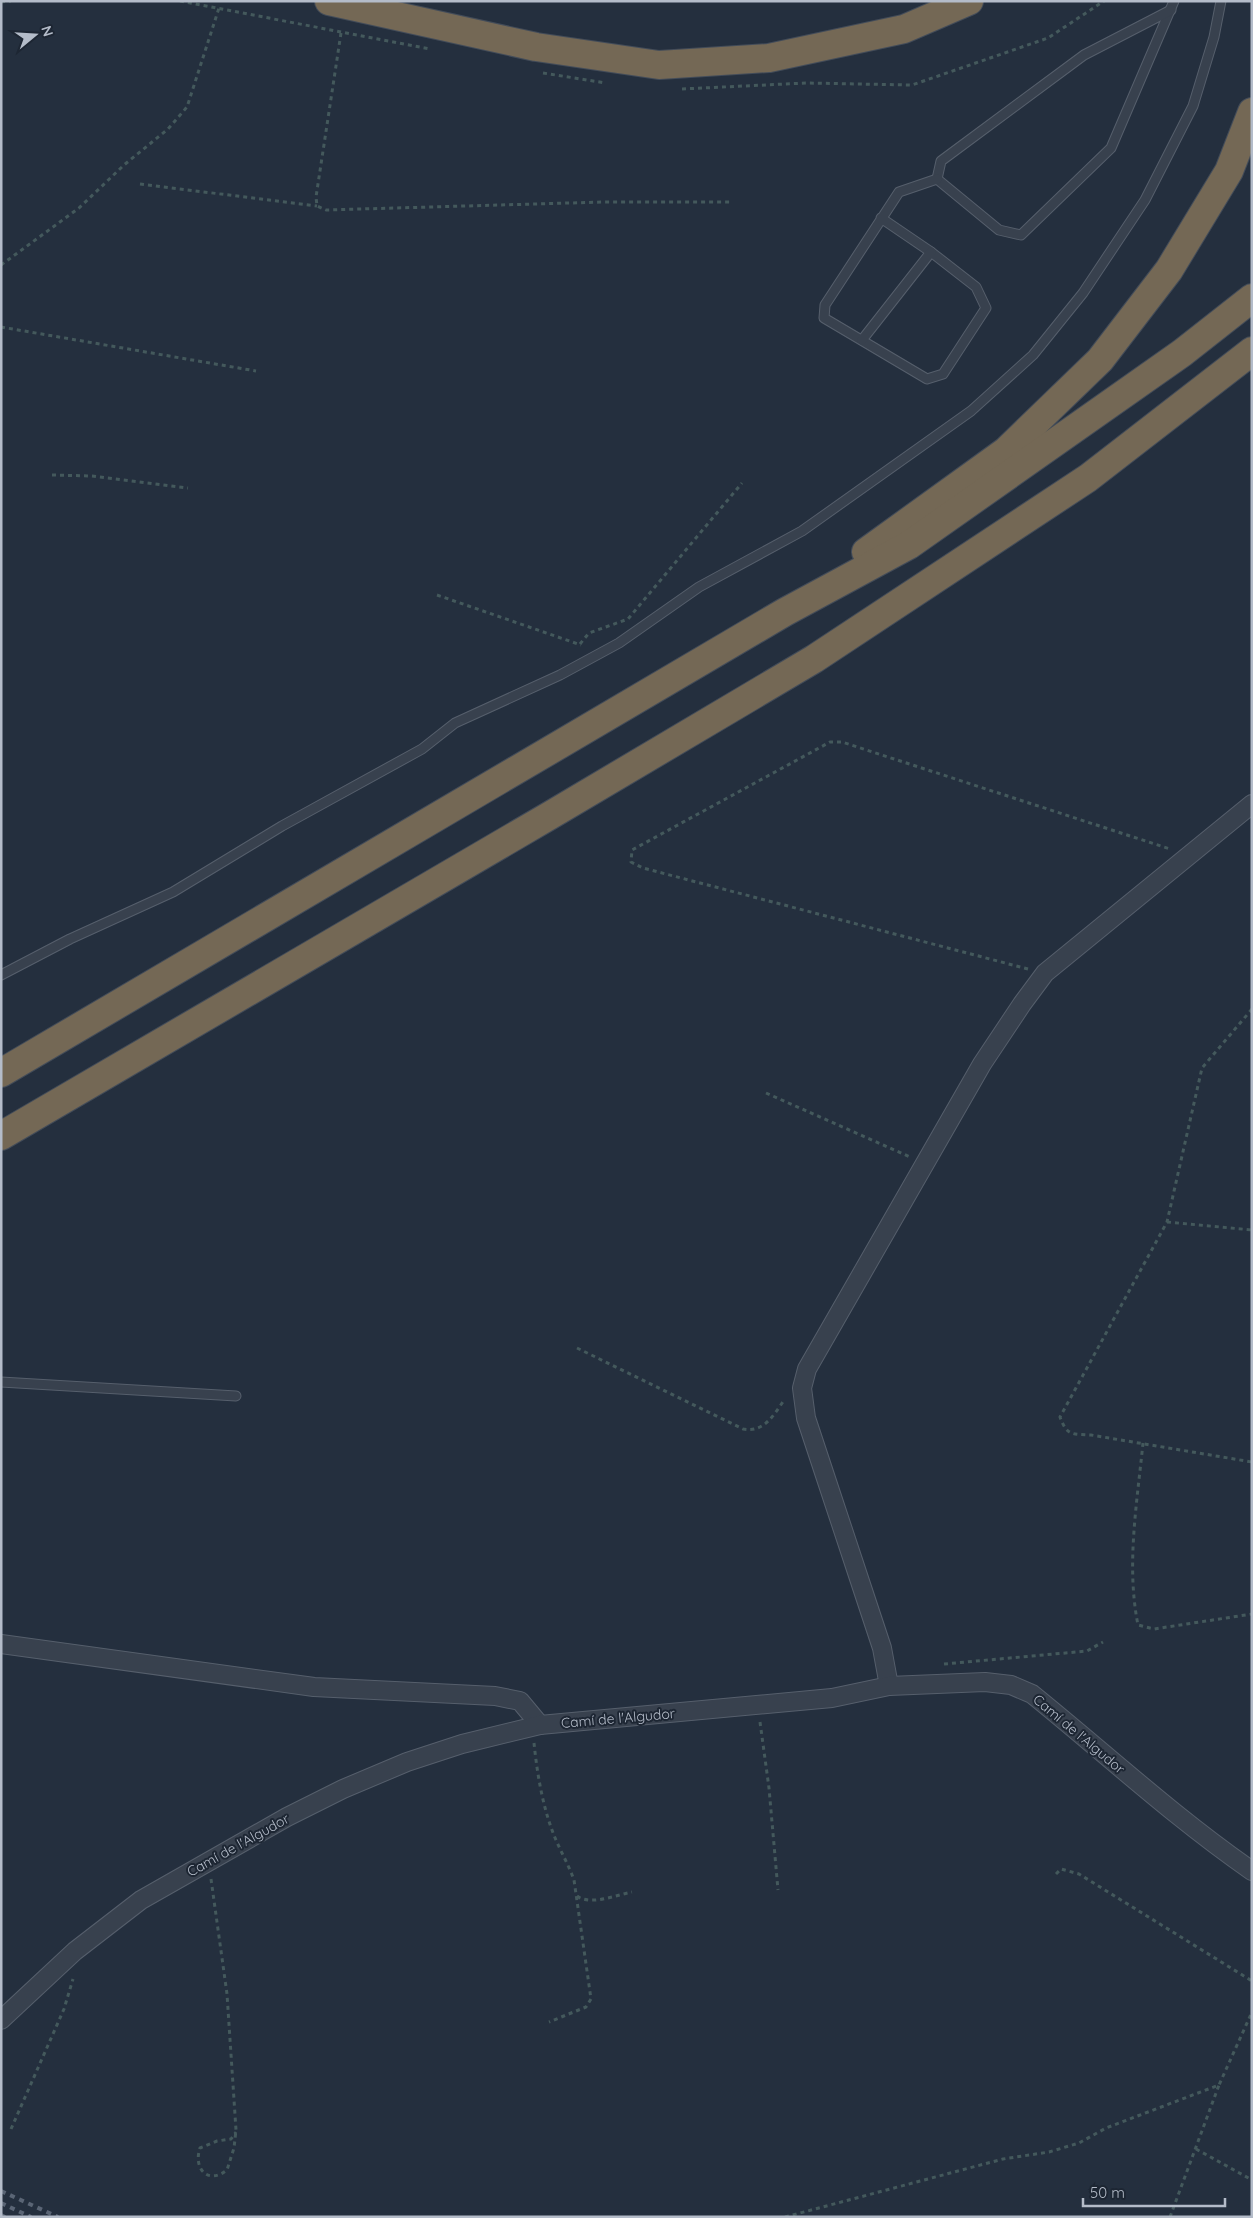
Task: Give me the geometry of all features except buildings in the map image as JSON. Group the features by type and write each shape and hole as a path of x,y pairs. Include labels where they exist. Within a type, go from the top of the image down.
{"highway":[{"path":"329,1 536,47 659,65 769,58 904,29 969,1"},
{"path":"785,612 1006,451 1100,360 1169,270 1229,171 1252,112"},
{"path":"1,1073 785,612 909,545 1182,353 1252,298"},
{"path":"1,1136 814,659 1088,478 1252,351"}],"street":[{"path":"889,1686 882,1648 806,1418 802,1388 816,1350 982,1064 1045,973 1252,804"},
{"path":"1,1644 314,1687 495,1696 520,1701 536,1726"},
{"name":"Camí de l'Algudor","path":"1,2020 75,1951 141,1900 206,1862 342,1788 408,1762 462,1744 536,1726 832,1698 889,1686 985,1682 1011,1685 1032,1694 1160,1802 1213,1844 1252,1871"}],"lane":[{"path":"1,975 70,939 172,892 282,826 422,749 455,723 560,675 619,643 699,587 802,530 971,411 1033,355 1083,293 1145,200 1193,106 1214,37 1222,1"},
{"path":"937,179 941,161 1084,55 1173,6"},
{"path":"937,179 999,230 1021,235 1111,148 1173,6"},
{"path":"881,218 931,252 976,287 986,308 943,374 927,379 824,318 825,305 881,218 899,192 937,179"},
{"path":"862,340 931,252"},
{"path":"1,1382 236,1396"}],"path":[{"path":"1,2 10,1"},
{"path":"180,1 341,33 316,197 317,206"},
{"path":"1,265 79,208 124,164 168,130 188,107 219,8"},
{"path":"140,184 317,206 326,210 604,202 733,202"},
{"path":"1,327 256,370"},
{"path":"52,475 92,476 188,488"},
{"path":"580,644 589,633 628,618 742,483"},
{"path":"437,595 580,644 588,660"},
{"path":"1045,973 643,868 631,862 632,850 830,742 842,742 1189,856"},
{"path":"1252,1009 1202,1068 1167,1222 1060,1417 1064,1429 1072,1434 1091,1435 1252,1462"},
{"path":"766,1093 925,1163"},
{"path":"1167,1222 1252,1230"},
{"path":"577,1348 743,1429 750,1430 758,1429 766,1424 806,1376"},
{"path":"1143,1444 1134,1533 1134,1606 1138,1625 1154,1629 1252,1614"},
{"path":"940,1664 1087,1650 1103,1642"},
{"path":"758,1706 769,1788 778,1890"},
{"path":"536,1726 535,1755 545,1806 552,1832 568,1862 576,1896 591,1999 586,2007 549,2022"},
{"path":"206,1862 211,1879 227,1994 236,2132 234,2148 227,2170 215,2175 207,2174 200,2169 197,2156 200,2148 212,2142 231,2139 236,2132"},
{"path":"1056,1874 1061,1868 1079,1874 1252,1981"},
{"path":"576,1896 582,1900 592,1900 632,1892"},
{"path":"11,2129 64,2009 74,1976 75,1951"},
{"path":"1170,2217 1219,2085 1252,2012"},
{"path":"785,2217 1003,2159 1049,2152 1079,2143 1106,2128 1219,2085"},
{"path":"1196,2149 1252,2180"}],"railway":[{"path":"1,2191 58,2217"},
{"path":"1,2203 31,2217"},
{"path":"1,2215 5,2217"}]}
